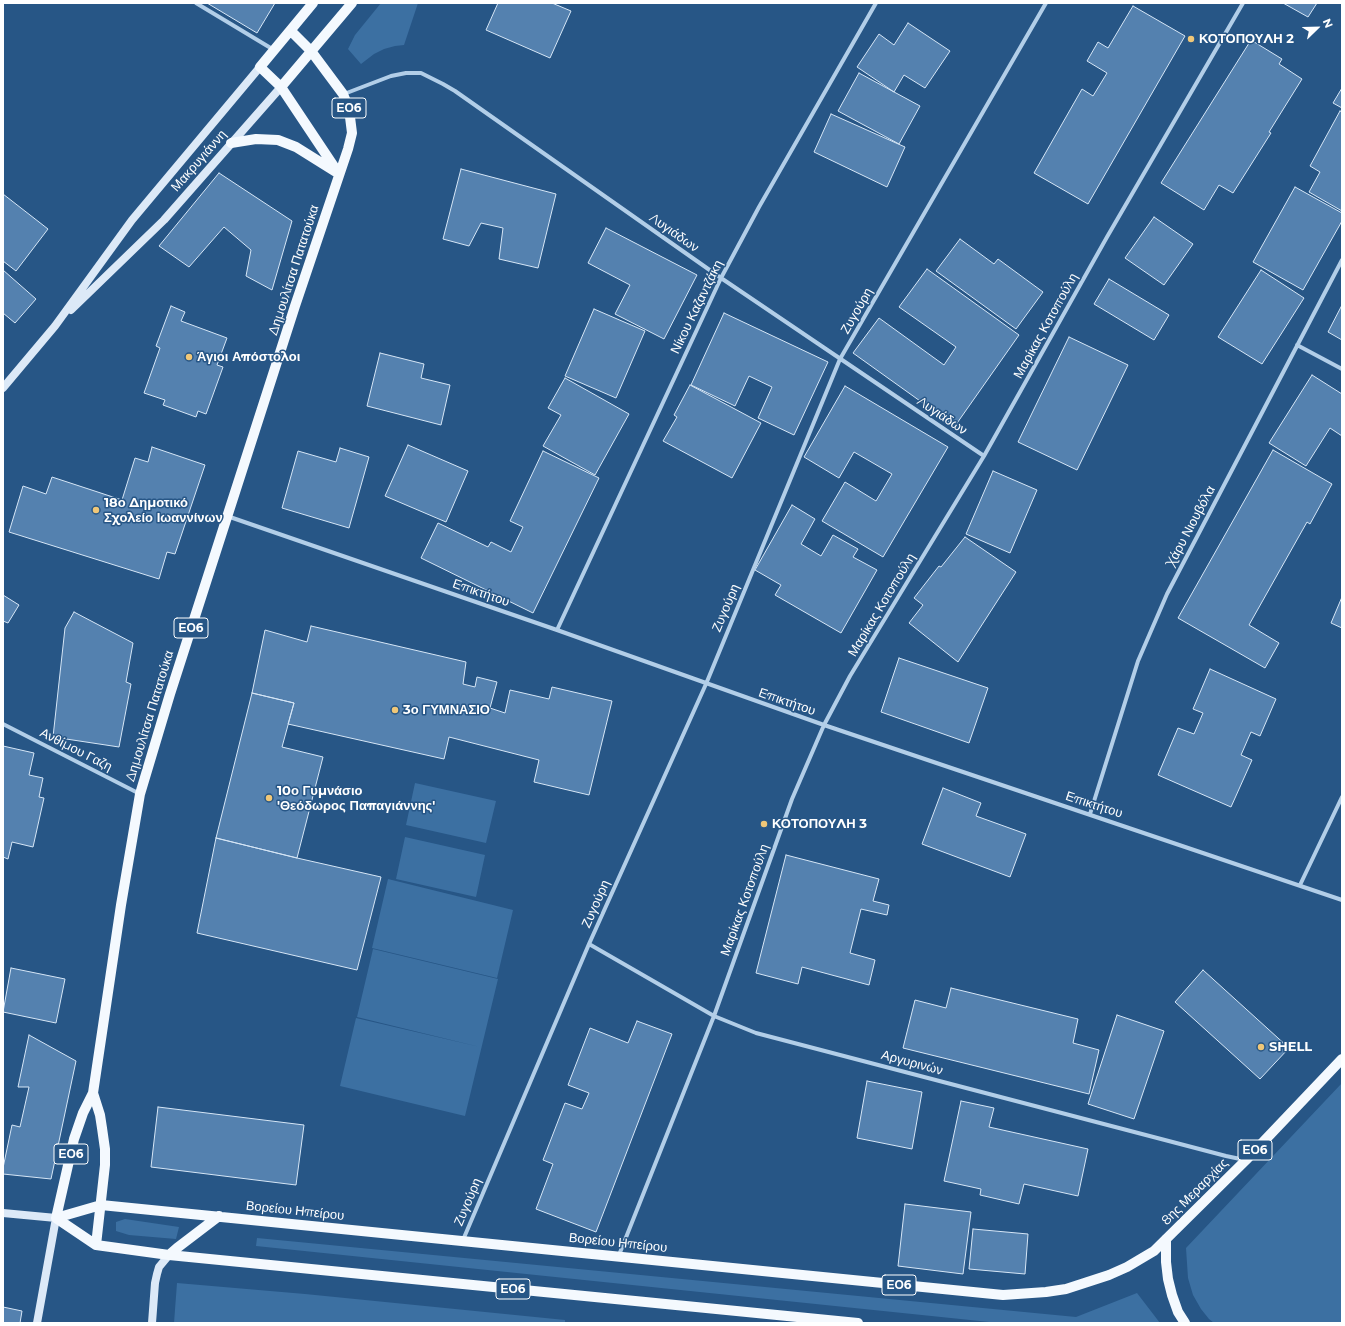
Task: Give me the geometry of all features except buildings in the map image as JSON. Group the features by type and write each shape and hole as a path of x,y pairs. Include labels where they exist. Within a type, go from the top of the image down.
{"main road":[{"name":"Μακρυγιάννη","path":"3,388 55,326 132,220 313,3"},
{"name":"Μακρυγιάννη","path":"55,326 164,220 281,87 352,3"},
{"name":"Δημουλίτσα Πατατούκα","path":"56,1218 74,1139 83,1113 93,1093 121,905 140,794 170,694 227,516 352,133 349,109 343,94 311,51 291,31"},
{"path":"260,67 281,87 339,174"},
{"path":"231,143 256,139 278,140 296,147 339,174"},
{"name":"8ης Μεραρχίας","path":"1166,1239 1246,1160 1342,1059"},
{"name":"Δημουλίτσα Πατατούκα","path":"93,1093 100,1115 106,1165 96,1245"},
{"name":"Βορείου Ηπείρου","path":"3,1213 56,1218 101,1205 1003,1295 1046,1292 1066,1289 1085,1283 1132,1265 1154,1251 1166,1239"},
{"path":"152,1323 155,1283 159,1267 179,1246 220,1216"},
{"path":"37,1323 56,1218"},
{"name":"Βορείου Ηπείρου","path":"56,1218 96,1245 169,1255 858,1323"},
{"path":"1166,1239 1168,1279 1178,1312 1185,1323"}],"street":[{"path":"196,3 274,50"},
{"name":"Νίκου Καζαντζάκη","path":"557,630 721,278 759,207 876,3"},
{"name":"Ζυγούρη","path":"462,1240 589,944 706,684 840,359 1046,3"},
{"name":"Μαρίκας Κοτοπούλη","path":"619,1256 714,1016 792,799 824,725 850,676 984,456 1107,237 1243,3"},
{"name":"Λυγιάδων","path":"343,94 406,72 421,73 443,84 721,278 984,456"},
{"name":"Χάρυ Νιουβόλα","path":"1090,814 1138,661 1166,594 1342,260"},
{"path":"1297,346 1342,369"},
{"name":"Επικτήτου","path":"227,516 557,630 824,725 1342,900"},
{"name":"Ανθίμου Γαζη","path":"3,724 140,794"},
{"path":"1300,885 1342,797"},
{"name":"Αργυρινών","path":"589,944 714,1016 756,1033 1218,1154 1246,1160"}],"shaded area":[{"path":"381,3 418,3 404,45 384,49 374,54 361,64 348,49 355,35"},
{"path":"415,783 496,801 486,843 406,825"},
{"path":"405,837 485,855 476,897 396,879"},
{"path":"388,879 513,910 497,978 372,948"},
{"path":"373,949 498,979 465,1116 340,1086 356,1018 480,1047 357,1017"},
{"path":"1342,1083 1342,1323 1214,1323 1201,1309 1193,1295 1188,1278 1186,1248"},
{"path":"125,1219 179,1227 176,1239 129,1235 116,1231 116,1222"},
{"path":"257,1238 1076,1317 1137,1293 1160,1323 999,1323 256,1246"},
{"path":"177,1283 305,1294 565,1320 565,1323 174,1323"}],"place":[{"name":"ΚΟΤΟΠΟΥΛΗ 2","path":"1191,39"},
{"name":"Άγιοι Απόστολοι","path":"189,357"},
{"name":"18ο Δημοτικό Σχολείο Ιωαννίνων","path":"96,510"},
{"name":"3ο ΓΥΜΝΑΣΙΟ","path":"395,710"},
{"name":"10ο Γυμνάσιο 'Θεόδωρος Παπαγιάννης'","path":"269,798"},
{"name":"ΚΟΤΟΠΟΥΛΗ 3","path":"764,824"},
{"name":"SHELL","path":"1261,1047"}]}
